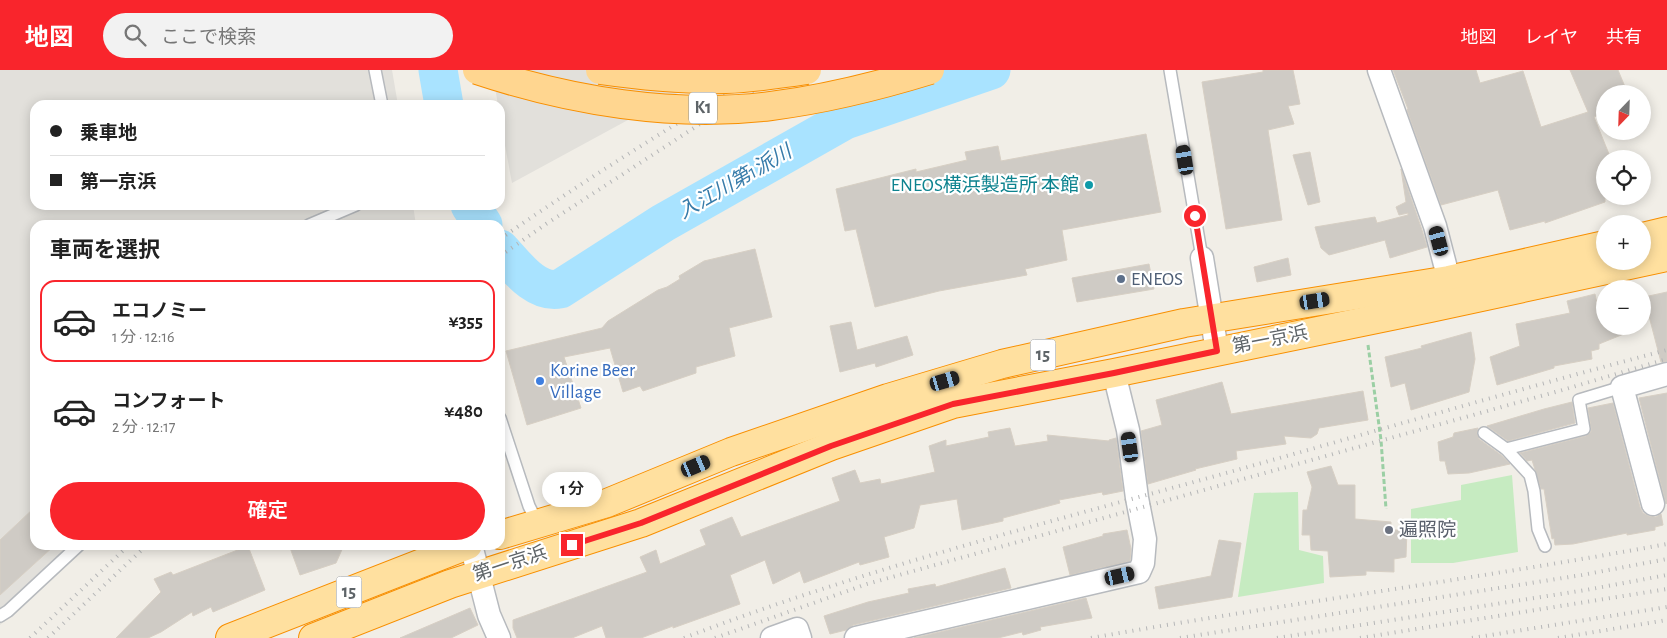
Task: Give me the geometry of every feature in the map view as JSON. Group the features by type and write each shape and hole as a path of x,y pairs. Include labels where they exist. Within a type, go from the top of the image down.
{"highway":[{"name":"K1","path":"477,70 513,82 598,100 640,106 700,108 770,106 817,99 861,90 930,70"},
{"name":"K1","path":"600,70 686,79 728,79 807,70"},
{"path":"1651,235 1667,231"},
{"name":"第一京浜","path":"505,534 607,503 731,452 888,398 1002,364 1152,330 1449,280 1596,247"},
{"name":"第一京浜","path":"313,638 450,584 641,523 831,446 953,404 1430,308 1667,257"},
{"name":"第一京浜","path":"230,638 457,550"}],"street":[{"path":"1379,70 1435,226 1449,280"},
{"path":"1202,258 1217,351"},
{"path":"856,638 1139,572 1143,563 1145,539 1137,498 1128,430 1114,373"},
{"path":"1652,504 1622,387 1667,374"},
{"path":"472,550 489,615 499,638"},
{"path":"772,638 797,629 800,638"}],"lane":[{"path":"375,70 381,100"},
{"path":"1170,70 1202,258"},
{"path":"320,220 344,210"},
{"path":"1506,449 1584,430 1578,400 1622,387"},
{"path":"505,433 529,506 538,524"},
{"path":"1484,433 1506,449 1530,475 1538,529 1545,546"},
{"path":"0,616 8,611 74,550"}],"path":[{"path":"1367,345 1381,440 1386,510"}],"shaded area":[{"path":"0,70 392,70 397,100 30,100 30,210 414,210 415,220 30,220 30,550 84,550 0,625"},
{"path":"492,70 720,70 512,183 505,146 505,100 497,100"}],"green space":[{"path":"1512,475 1518,552 1453,563 1411,563 1411,509 1461,500 1461,485"},
{"path":"1298,492 1299,550 1323,556 1324,583 1238,597 1254,493"}],"building":[{"path":"1263,70 1293,70 1300,104 1288,106 1294,124 1268,130 1282,220 1226,229 1202,82 1263,72"},
{"path":"1393,70 1476,70 1480,83 1523,71 1541,127 1588,112 1570,70 1618,70 1624,85 1596,85 1596,116 1594,117 1596,122 1596,140 1603,140 1607,150 1596,150 1596,205 1545,223 1545,221 1510,230 1498,190 1441,205"},
{"path":"1146,134 1161,212 1062,230 1067,260 1025,269 1027,275 939,291 875,307 856,229 845,231 836,189 916,169 916,172 967,160 965,152 998,146 1001,161"},
{"path":"1310,152 1320,202 1308,205 1293,155"},
{"path":"1401,169 1427,247 1390,258 1385,240 1329,255 1321,248 1315,227 1375,217 1377,223 1408,215 1408,213 1399,215 1396,207 1406,202"},
{"path":"755,249 772,317 729,328 735,356 696,367 696,373 643,391 640,386 623,392 610,348 564,357 581,408 527,425 506,351 602,328 608,321 658,290 680,279 679,276 704,261"},
{"path":"1288,258 1291,275 1257,282 1254,267"},
{"path":"1149,264 1154,289 1077,302 1072,278"},
{"path":"1667,292 1667,361 1661,362 1651,324 1651,295"},
{"path":"1595,294 1596,335 1621,335 1599,344 1599,349 1591,351 1592,359 1554,366 1554,368 1497,385 1490,357 1520,346 1516,324 1570,313 1567,301"},
{"path":"851,322 857,350 907,336 913,355 876,367 875,363 840,372 830,326"},
{"path":"1471,332 1475,359 1469,392 1411,410 1405,383 1391,387 1385,357 1422,348 1421,346"},
{"path":"1222,382 1231,414 1363,391 1368,420 1319,428 1317,434 1311,438 1284,436 1286,444 1236,451 1237,459 1195,469 1148,484 1141,431 1162,425 1156,400"},
{"path":"1667,393 1667,503 1666,504 1639,398"},
{"path":"1572,402 1575,423 1508,441 1487,426 1544,409"},
{"path":"1613,403 1640,507 1643,513 1649,516 1656,517 1661,514 1663,525 1655,527 1655,530 1627,535 1627,533 1573,544 1555,545 1554,538 1552,539 1544,489 1541,489 1532,460 1527,461 1520,453 1586,436 1591,432 1588,408"},
{"path":"1010,428 1015,446 1048,441 1047,435 1109,441 1116,438 1123,491 1103,495 1102,492 1059,500 1060,503 1003,518 1003,521 962,530 957,499 920,505 914,528 884,537 889,557 860,565 859,562 804,583 800,571 773,584 765,560 730,575 740,604 641,638 606,638 602,626 572,638 517,638 513,628 513,620 647,572 640,557 656,550 660,564 706,545 700,530 732,517 741,537 840,501 832,478 855,470 860,483 880,479 881,484 935,472 929,446 946,440 946,446 989,437 988,432"},
{"path":"1478,428 1479,439 1510,464 1469,473 1448,474 1445,461 1440,461 1438,442 1453,437 1454,433"},
{"path":"1331,466 1338,485 1355,485 1355,519 1391,522 1391,530 1407,530 1406,557 1394,559 1394,572 1366,571 1366,575 1330,577 1328,551 1311,550 1310,535 1302,535 1303,510 1307,510 1312,487 1307,472"},
{"path":"30,512 30,550 50,550 0,595 0,540"},
{"path":"1127,530 1131,549 1130,561 1070,575 1063,547 1103,536 1103,534"},
{"path":"1219,540 1241,543 1232,597 1159,609 1155,587 1211,576"},
{"path":"238,550 250,550 265,590 213,612 211,607 193,616 192,612 148,638 116,638 161,592 154,579 171,572 173,575"},
{"path":"291,550 342,550 336,563 300,575"},
{"path":"1005,568 1011,588 853,625 846,630 830,634 824,616 868,602 909,593 908,589 935,584 936,587"},
{"path":"1086,598 1092,618 1040,627 1041,630 1023,635 1022,632 998,638 914,638"},
{"path":"470,608 478,625 451,638 400,638"}],"waterway":[{"name":"入江川第1派川","path":"438,70 443,100"},
{"name":"入江川第1派川","path":"505,255 534,283 542,287 560,289 663,223 845,120 991,70"},
{"name":"入江川第1派川","path":"473,210 480,220"}],"railway":[{"path":"505,236 631,152 765,70"},
{"path":"505,253 700,124 791,70"},
{"path":"684,638 811,593 940,553 1667,350"},
{"path":"715,638 867,584 1559,391 1667,359"},
{"path":"1091,638 1667,544"},
{"path":"30,638 124,550"},
{"path":"48,638 142,550"},
{"path":"1180,638 1582,575 1667,559"},
{"path":"1277,638 1586,590 1667,575"},
{"path":"1360,638 1667,589"},
{"path":"1472,638 1667,607"},
{"path":"1558,638 1667,620"}],"place":[{"name":"ENEOS横浜製造所 本館","path":"1089,185"},
{"name":"ENEOS","path":"1121,279"},
{"name":"Korine Beer Village","path":"540,381"},
{"name":"遍照院","path":"1389,530"}],"route":[{"path":"572,545 641,523 831,446 953,404 1217,351 1195,216"}]}
